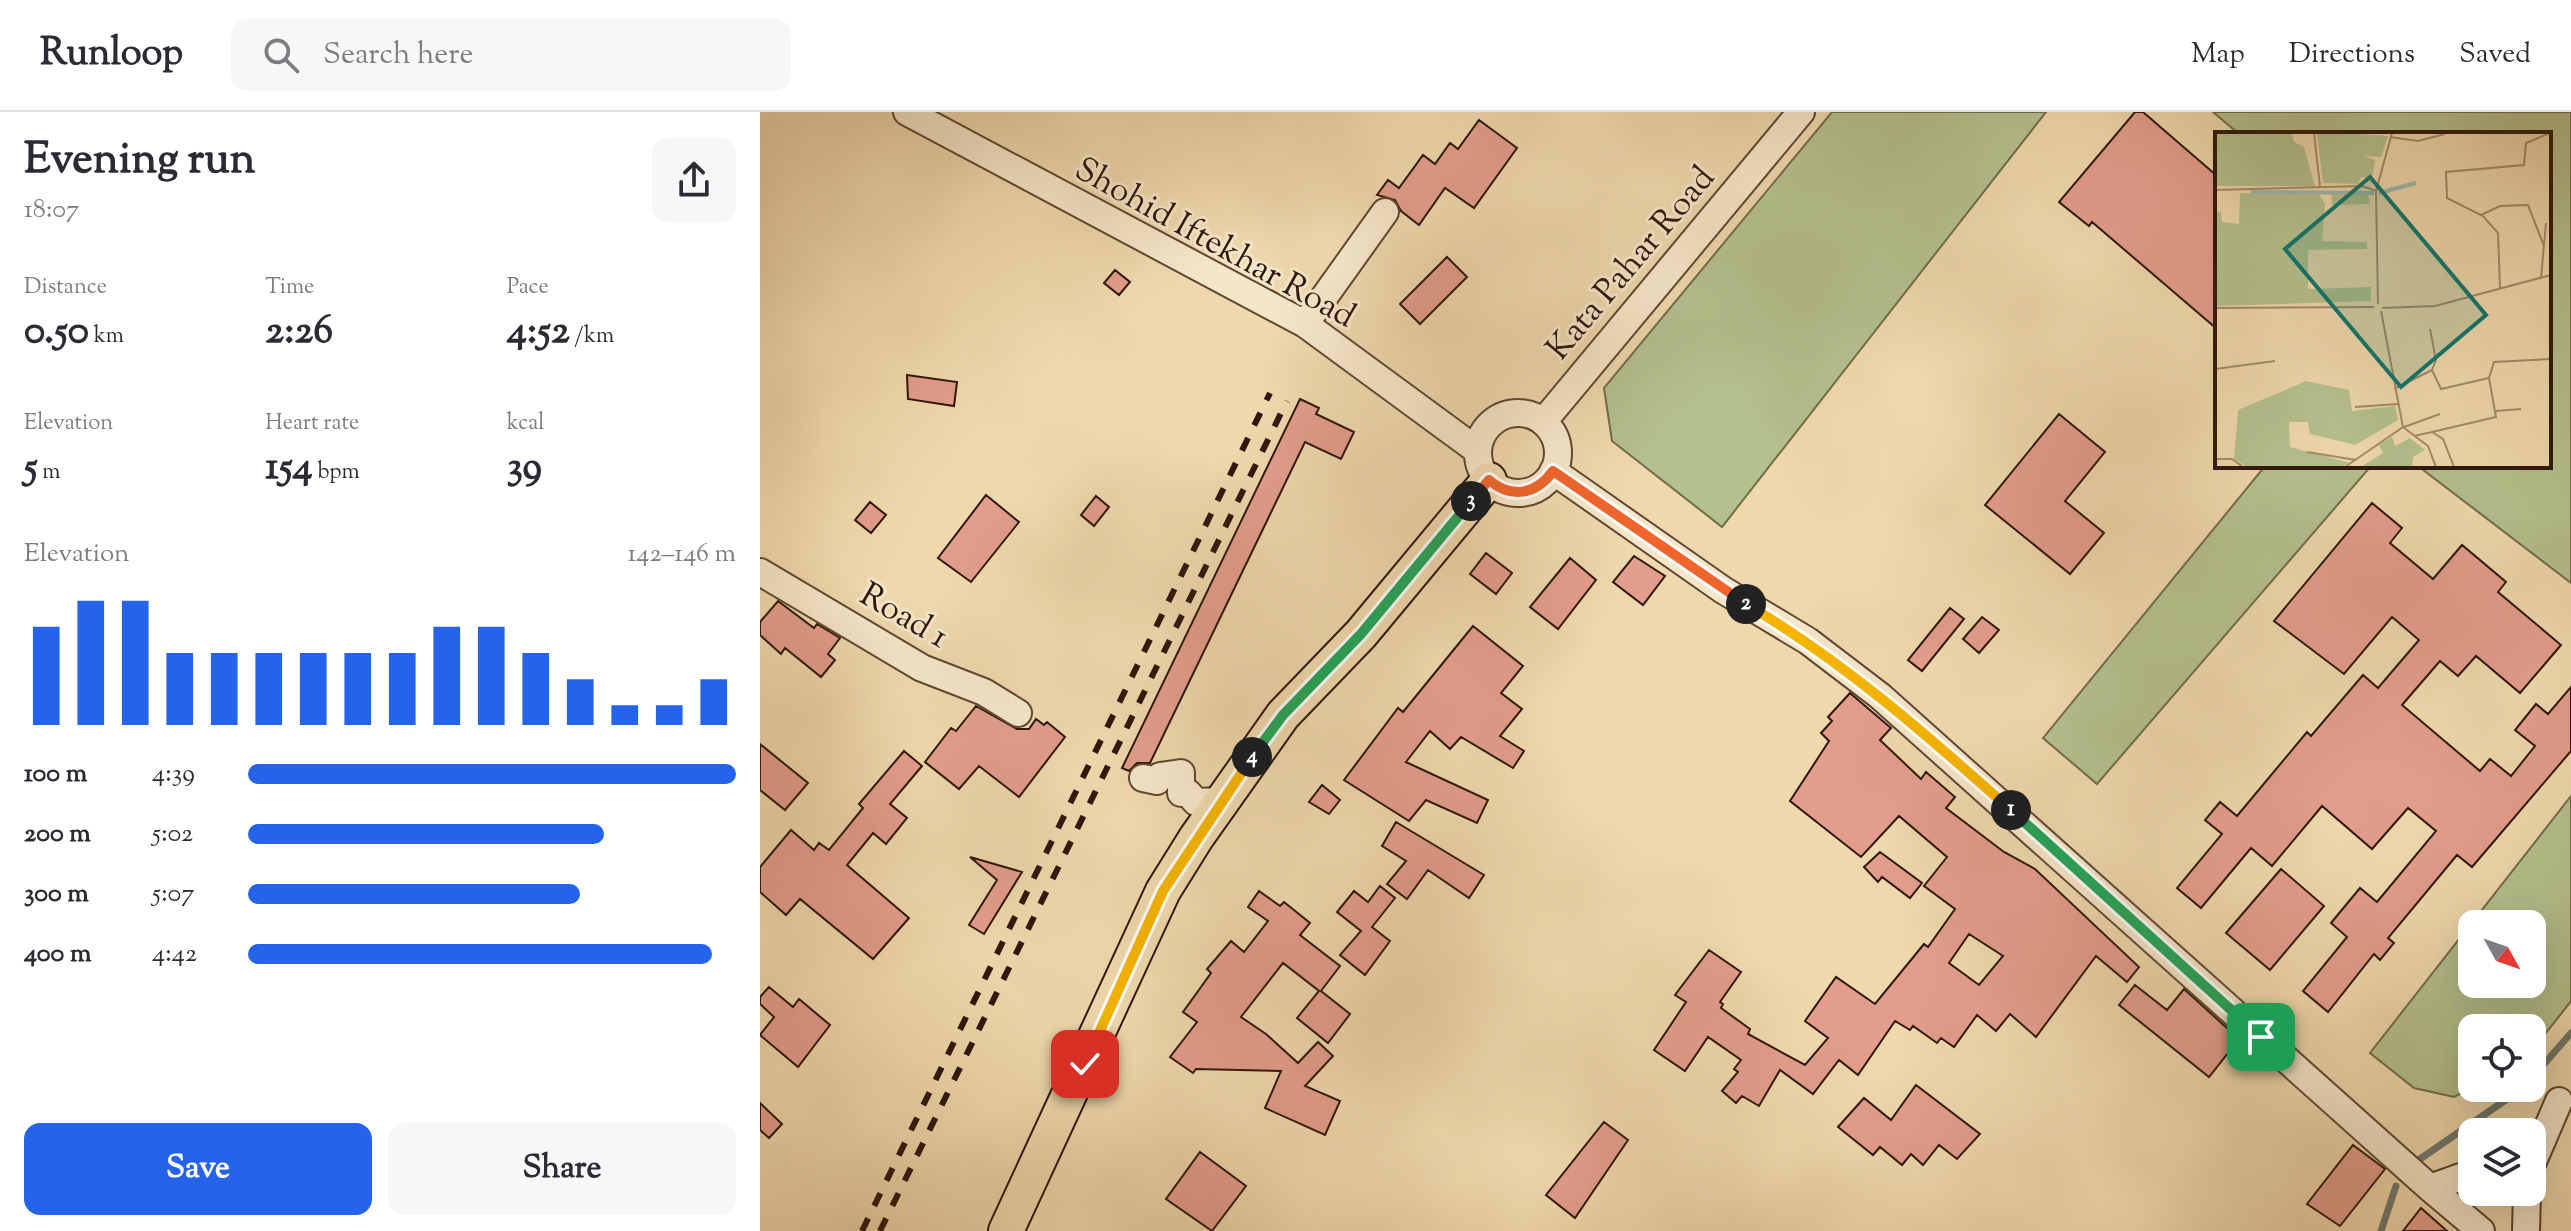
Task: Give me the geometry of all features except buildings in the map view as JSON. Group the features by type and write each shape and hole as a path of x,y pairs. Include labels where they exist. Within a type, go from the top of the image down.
{"main road":[{"path":"1006,1231 1163,891 1221,801 1283,715 1361,634 1483,465"}],"street":[{"name":"Shohid Iftekhar Road","path":"907,112 1305,324 1483,465"},
{"name":"Kata Pahar Road","path":"1573,384 1800,112"},
{"name":"Kata Pahar Road","path":"1543,422 1800,112"},
{"path":"1305,324 1385,212"},
{"path":"1520,413 1543,422 1551,430 1558,450 1553,471 1535,489 1523,493 1498,488 1483,465 1481,438 1496,419 1520,413"},
{"path":"1553,471 1723,590 1808,641 1880,696 2481,1231"},
{"name":"Road 1","path":"760,572 922,668 984,692 1018,713"},
{"path":"1143,778 1157,781 1160,776 1181,773 1181,793 1188,793 1196,802 1221,801"},
{"path":"2543,1118 2565,1092"},
{"path":"2546,1133 2565,1092"},
{"path":"2424,1182 2458,1176"},
{"path":"2526,1231 2527,1206"}],"green space":[{"path":"1832,112 2046,112 1722,527 1612,441 1604,388"},
{"path":"2213,112 2571,112 2571,583 2421,468 2551,468 2551,132 2237,132"},
{"path":"2263,468 2369,468 2097,784 2043,738"},
{"path":"2571,796 2571,1001 2546,1033 2546,1014 2458,1014 2458,1095 2454,1097 2414,1088 2370,1053 2458,940 2458,998 2546,998 2546,910 2482,910"}],"waterway":[{"path":"2546,1062 2571,1033"},
{"path":"2420,1159 2503,1102"},
{"path":"2381,1231 2396,1186"}],"railway":[{"path":"862,1231 1270,393"},
{"path":"880,1231 1287,401"}],"route":[{"path":"1085,1064 1163,891 1196,838 1283,715 1361,634 1489,480 1498,488 1523,493 1545,482 1553,471 1723,590 1808,641 1880,696 2261,1037"}]}
